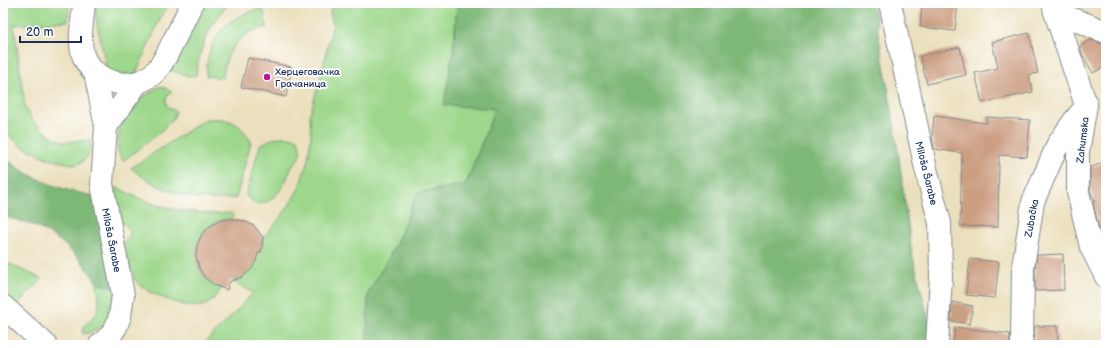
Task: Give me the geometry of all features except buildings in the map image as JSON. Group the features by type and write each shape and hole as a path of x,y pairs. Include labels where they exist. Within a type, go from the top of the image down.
{"street":[{"path":"84,3 81,43 84,56 90,67 103,78 113,83 125,84 146,79 156,71 164,59 192,3"},
{"name":"Miloša Šarabe","path":"890,3 926,169 940,223 941,277 937,345"},
{"path":"1054,8 1106,32"},
{"name":"Zahumska","path":"1054,8 1086,105 1078,152 1078,192 1090,247 1106,277"},
{"name":"Miloša Šarabe","path":"95,72 106,127 102,184 123,295 120,316 116,327 110,336 100,345"},
{"path":"106,127 138,82"},
{"name":"Zubačka","path":"1022,345 1023,267 1033,202 1058,144 1086,105"},
{"path":"3,306 46,345"}],"green space":[{"path":"3,3 69,3 68,21 14,25 25,107 32,120 54,138 64,142 90,140 90,152 83,161 76,165 49,159 23,147 3,130"},
{"path":"95,3 170,3 161,17 135,75 108,74 97,25"},
{"path":"202,3 230,3 211,27 200,54 196,75 187,76 167,69"},
{"path":"332,3 457,3 454,45 495,109 466,184 395,246 368,294 367,345 202,345 253,293 233,281 242,277 252,267 257,253 261,252 263,238 280,218 298,190 307,164 311,137 310,114 333,24 330,13"},
{"path":"457,3 873,3 894,123 912,254 929,321 930,345 367,345 368,294 395,246 417,193 466,184 495,109 444,105 454,45"},
{"path":"263,8 267,27 248,33 236,43 228,56 223,78 206,76 210,50 221,31 229,23 239,17"},
{"path":"160,86 172,91 167,97 166,103 169,108 176,111 173,119 158,134 123,161 118,152 117,144 123,120 135,103"},
{"path":"208,119 222,119 234,123 239,126 251,142 236,198 207,199 180,194 155,184 131,168 203,121"},
{"path":"280,137 298,139 300,150 298,159 291,168 284,184 276,196 261,204 251,201 246,195 260,145 269,140"},
{"path":"3,157 24,172 46,182 81,194 94,196 116,287 97,283 79,259 58,239 32,225 3,217"},
{"path":"116,187 156,205 177,210 209,214 231,213 233,216 232,219 224,219 212,225 206,231 201,238 196,255 200,272 206,279 222,288 216,297 210,302 201,306 176,303 157,295 141,286 136,281 122,243 128,239 130,232 125,224 119,223"},
{"path":"3,261 42,279 16,306 3,296"},
{"path":"97,283 116,287 114,305 109,319 103,325 91,332 83,334 83,328 95,315 99,305"}],"place":[{"name":"Херцеговачка Грачаница","path":"267,77"}]}
